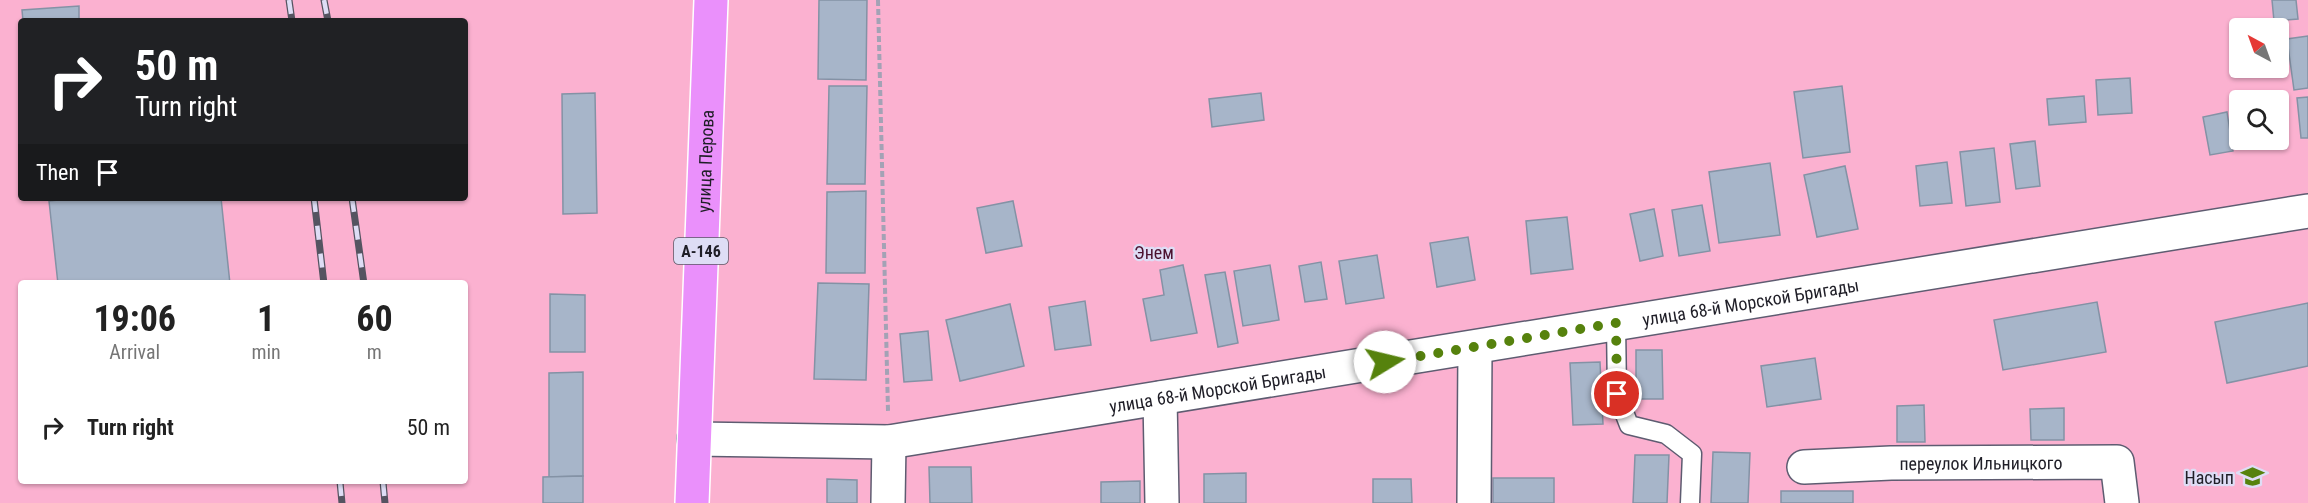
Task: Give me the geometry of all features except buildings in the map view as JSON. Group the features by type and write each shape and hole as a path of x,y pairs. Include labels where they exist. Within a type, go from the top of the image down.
{"highway":[{"name":"улица Перова","path":"692,503 711,0"}],"street":[{"name":"улица 68-й Морской Бригады","path":"694,439 889,442 2308,210"},
{"path":"1474,503 1475,348"},
{"path":"1160,398 1162,503"},
{"path":"888,503 889,442"},
{"name":"переулок Ильницкого","path":"1804,467 1891,463 2117,462 2122,503"}],"lane":[{"path":"1616,323 1617,394 1629,425 1666,434 1692,454 1690,503"}],"path":[{"path":"878,0 889,442"}],"green space":[{"name":"Энем","path":"0,0 2308,0 2308,503 0,503"}],"railway":[{"path":"289,0 292,18"},
{"path":"324,0 327,18"},
{"path":"314,201 324,280"},
{"path":"352,201 363,280"},
{"path":"340,484 342,503"},
{"path":"383,484 385,503"}],"place":[{"name":"Насып","path":"2252,477"}],"route":[{"path":"1385,362 1616,323 1617,394"}]}
